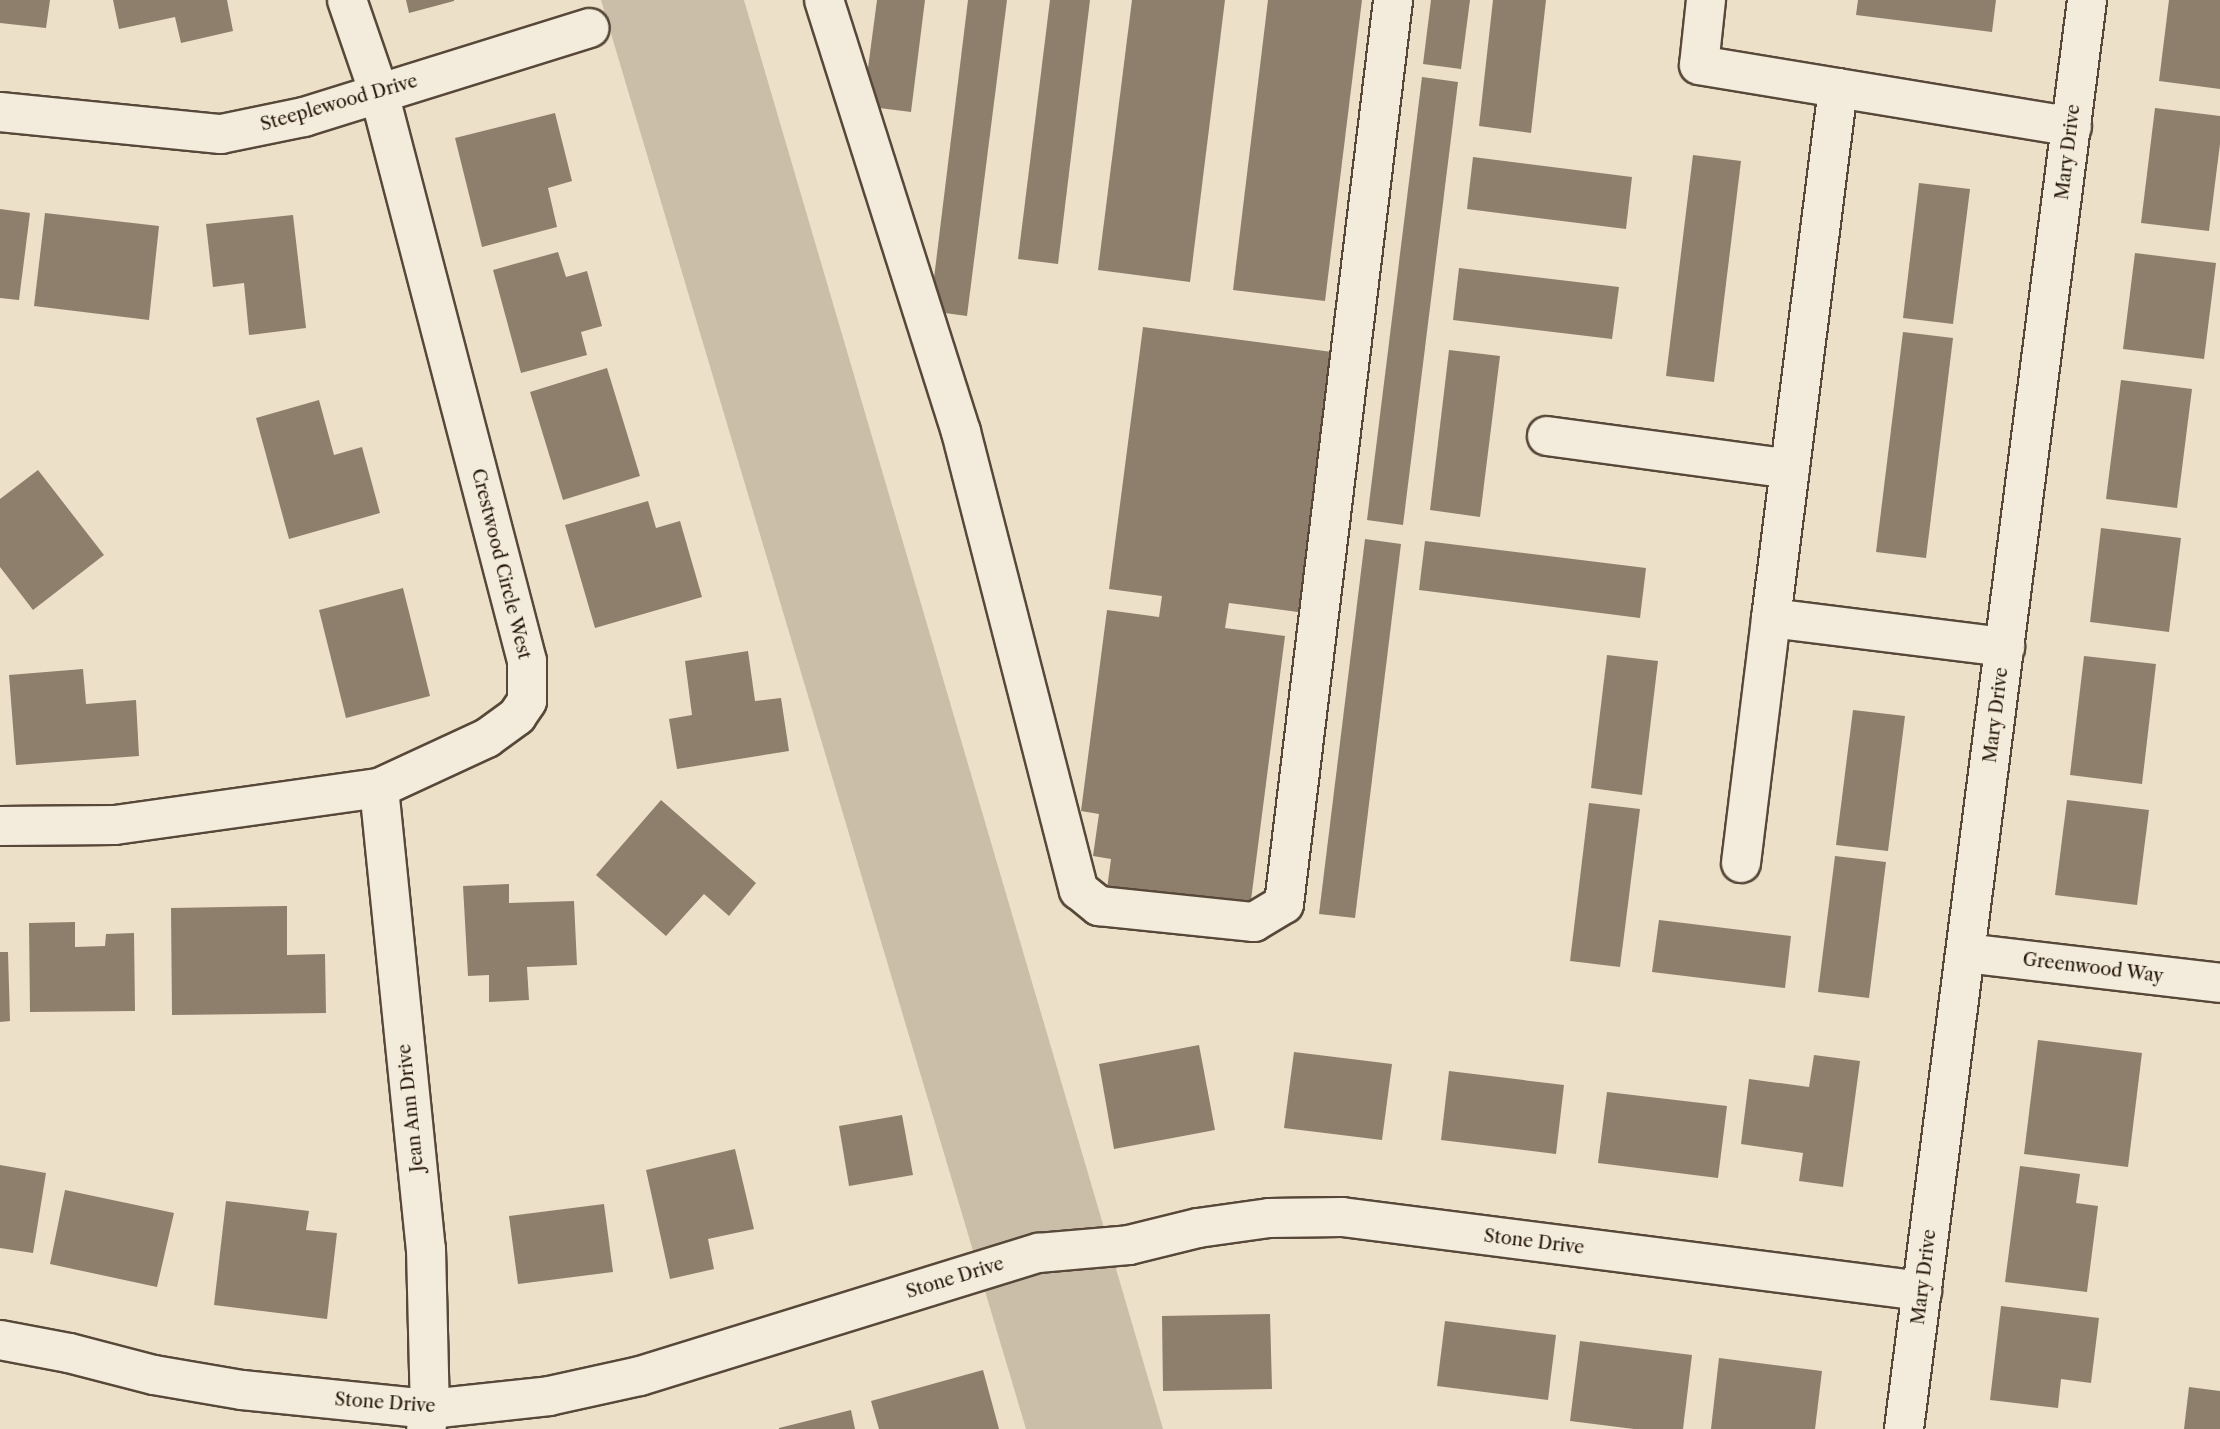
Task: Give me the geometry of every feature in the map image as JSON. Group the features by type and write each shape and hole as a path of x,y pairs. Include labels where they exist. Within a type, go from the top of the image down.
{"street":[{"name":"Crestwood Circle West","path":"0,826 114,825 379,788 487,738 517,716 527,701 527,660 379,93 347,0"},
{"path":"824,0 961,432 1079,890 1099,906 1254,922 1284,904 1393,0"},
{"path":"1706,0 1699,65 2072,127"},
{"name":"Mary Drive","path":"1904,1429 2087,0"},
{"name":"Steeplewood Drive","path":"0,112 221,134 304,117 589,28"},
{"path":"1741,863 1838,88"},
{"path":"1547,436 1790,469"},
{"path":"1771,618 2005,648"},
{"name":"Jean Ann Drive","path":"379,788 426,1249 428,1419"},
{"name":"Greenwood Way","path":"1966,953 2220,978"},
{"name":"Stone Drive","path":"0,1340 69,1353 154,1375 428,1419 640,1376 1038,1253 1129,1245 1198,1228 1269,1218 1342,1217 1922,1291"}],"shaded area":[{"path":"601,0 744,0 1163,1429 1026,1429"}],"building":[{"path":"0,0 50,0 46,28 0,23"},
{"path":"113,0 227,0 233,31 181,43 175,17 119,29"},
{"path":"406,0 454,0 454,1 409,13"},
{"path":"877,0 925,0 911,112 863,106"},
{"path":"968,0 1007,0 967,316 930,311"},
{"path":"1050,0 1090,0 1058,264 1018,259"},
{"path":"1132,0 1225,0 1190,282 1098,270"},
{"path":"1268,0 1362,0 1325,301 1233,290"},
{"path":"1431,0 1470,0 1461,69 1423,64"},
{"path":"1493,0 1546,0 1531,133 1479,126"},
{"path":"1858,0 1996,0 1992,32 1856,15"},
{"path":"2169,0 2220,0 2220,89 2159,81"},
{"path":"1422,77 1458,82 1403,525 1367,520"},
{"path":"2155,108 2220,116 2220,144 2209,231 2141,223"},
{"path":"555,113 572,181 548,188 557,227 482,247 455,138"},
{"path":"1693,155 1741,161 1714,382 1666,376"},
{"path":"1473,157 1632,177 1626,229 1467,209"},
{"path":"1919,183 1970,189 1953,324 1903,318"},
{"path":"0,209 30,213 19,300 0,298"},
{"path":"45,213 159,226 149,320 34,306"},
{"path":"293,215 306,328 249,335 244,283 213,287 206,224"},
{"path":"558,252 566,277 587,271 602,326 581,332 587,355 521,373 493,270"},
{"path":"2135,253 2216,263 2204,359 2123,349"},
{"path":"1459,268 1619,287 1612,339 1453,320"},
{"path":"1143,327 1332,352 1298,612 1229,603 1225,628 1285,636 1250,908 1107,889 1111,859 1093,856 1099,814 1081,811 1107,610 1159,617 1162,596 1109,589"},
{"path":"1903,332 1953,338 1926,558 1876,552"},
{"path":"1449,350 1500,356 1480,517 1430,510"},
{"path":"607,368 640,476 563,500 530,392"},
{"path":"2121,380 2192,389 2177,508 2106,499"},
{"path":"319,400 334,455 362,447 380,513 289,539 256,418"},
{"path":"38,470 104,555 33,610 0,567 0,499"},
{"path":"648,501 656,528 680,521 702,597 595,628 565,525"},
{"path":"2101,528 2181,538 2169,632 2090,622"},
{"path":"1365,539 1401,544 1355,918 1319,914"},
{"path":"1425,541 1646,568 1640,618 1419,590"},
{"path":"403,588 430,696 346,718 319,610"},
{"path":"748,651 755,701 781,698 789,751 677,769 669,719 692,715 685,661"},
{"path":"1607,655 1658,661 1642,795 1591,788"},
{"path":"2084,656 2156,664 2142,784 2070,775"},
{"path":"83,669 86,704 136,700 139,756 16,765 9,675"},
{"path":"1853,710 1905,716 1888,851 1836,845"},
{"path":"661,800 756,883 729,916 704,894 666,936 596,875"},
{"path":"2067,800 2149,810 2137,905 2055,895"},
{"path":"1589,803 1640,809 1620,967 1570,961"},
{"path":"1835,856 1886,862 1869,998 1818,992"},
{"path":"509,884 509,903 574,901 577,965 527,967 529,1000 489,1002 489,975 468,976 463,886"},
{"path":"287,906 287,955 325,954 326,1013 172,1015 171,908"},
{"path":"1659,920 1791,936 1785,988 1652,972"},
{"path":"75,922 75,947 105,946 106,934 134,933 135,1011 30,1012 29,923"},
{"path":"0,952 8,952 10,1021 0,1022"},
{"path":"2038,1040 2142,1053 2128,1167 2024,1154"},
{"path":"1199,1045 1215,1130 1114,1149 1099,1064"},
{"path":"1294,1052 1392,1064 1382,1140 1284,1128"},
{"path":"1814,1055 1860,1061 1843,1187 1799,1181 1803,1153 1741,1144 1749,1079 1809,1087"},
{"path":"1449,1071 1564,1085 1556,1154 1441,1140"},
{"path":"1607,1092 1727,1106 1718,1178 1598,1163"},
{"path":"902,1115 913,1175 849,1186 839,1126"},
{"path":"735,1149 754,1229 708,1239 714,1269 670,1279 646,1170"},
{"path":"0,1165 46,1173 33,1253 0,1248"},
{"path":"2020,1166 2080,1174 2076,1203 2098,1206 2087,1292 2005,1282"},
{"path":"65,1190 174,1213 157,1287 50,1264"},
{"path":"226,1201 309,1211 306,1230 337,1233 327,1319 214,1305"},
{"path":"604,1204 613,1272 518,1284 509,1216"},
{"path":"2001,1306 2099,1318 2091,1383 2061,1379 2058,1408 1990,1400"},
{"path":"1270,1314 1272,1389 1163,1391 1162,1316"},
{"path":"1445,1321 1556,1335 1548,1400 1437,1386"},
{"path":"1580,1341 1692,1355 1683,1429 1634,1429 1570,1421"},
{"path":"1719,1358 1822,1371 1815,1429 1711,1429"},
{"path":"983,1370 999,1429 879,1429 871,1401"},
{"path":"2189,1387 2220,1391 2220,1429 2184,1429"},
{"path":"851,1410 855,1429 779,1429 779,1428"}]}
